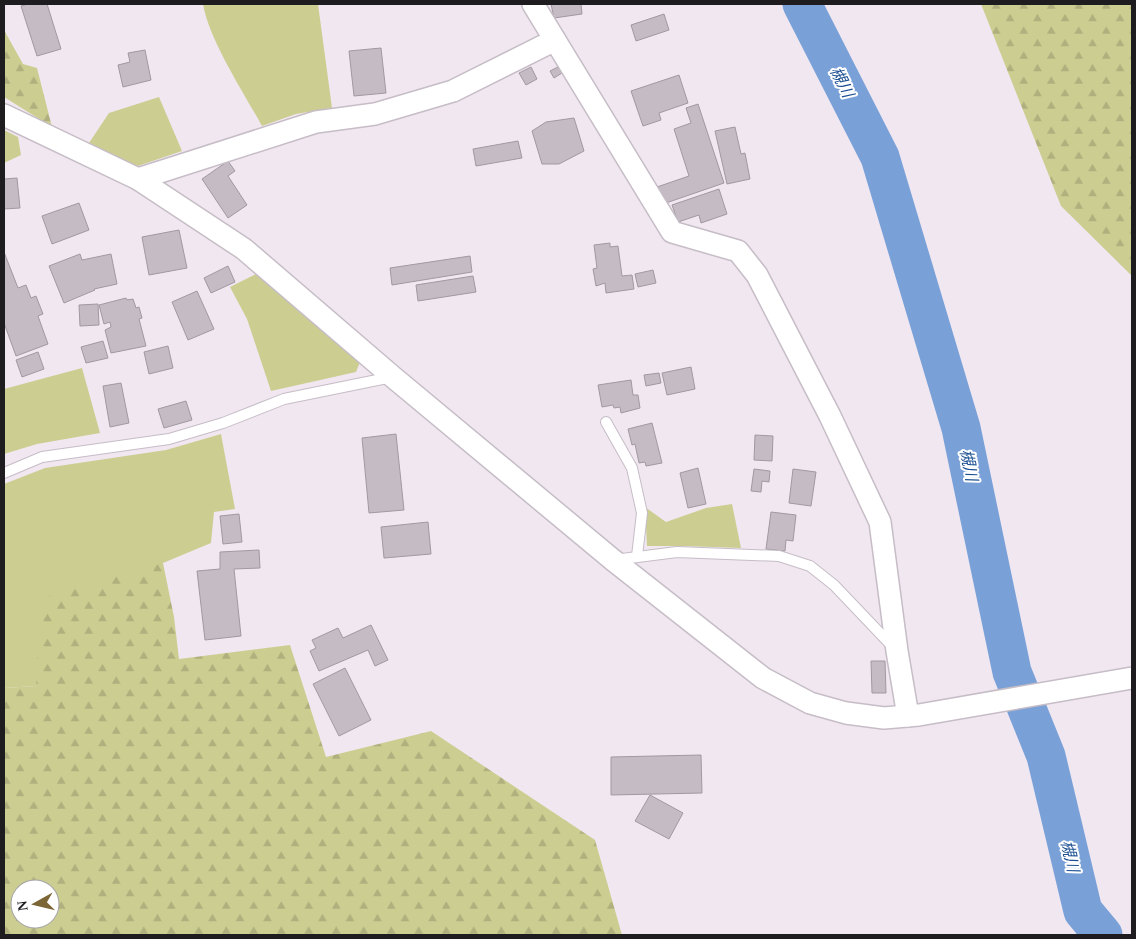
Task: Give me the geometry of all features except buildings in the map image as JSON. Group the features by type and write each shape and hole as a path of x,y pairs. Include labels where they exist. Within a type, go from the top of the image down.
{"street":[{"path":"533,4 672,232 738,251 757,275 830,416 880,522 897,651 914,715"},
{"path":"138,179 316,122 374,114 453,92 555,40"},
{"path":"4,114 138,179 244,249 393,377 613,560 763,678 810,703 846,713 884,718 914,715 1132,678"}],"lane":[{"path":"4,473 42,457 169,439 223,422 284,399 393,377"},
{"path":"606,422 632,468 642,514 637,556"},
{"path":"613,560 677,552 779,556 810,566 834,585 897,651"}],"green space":[{"path":"203,4 318,4 332,108 296,114 262,126 212,34"},
{"path":"981,4 1132,4 1132,276 1061,206"},
{"path":"4,30 23,64 37,68 52,127 4,97"},
{"path":"159,97 182,151 135,167 89,143 109,113"},
{"path":"4,130 18,137 21,155 4,163"},
{"path":"258,273 360,362 356,372 271,391 247,319 230,287"},
{"path":"82,368 100,433 37,444 4,454 4,389"},
{"path":"221,434 235,509 214,512 211,543 163,563 36,686 4,688 4,484 45,468 166,450"},
{"path":"732,504 741,548 647,546 645,507 666,522 706,508"},
{"path":"163,563 174,617 179,659 290,645 326,757 431,731 595,840 622,935 4,935 4,688 36,686 40,599"}],"waterway":[{"name":"槻川","path":"802,4 880,157 961,428 1012,672 1046,756 1083,911 1103,935"}]}
